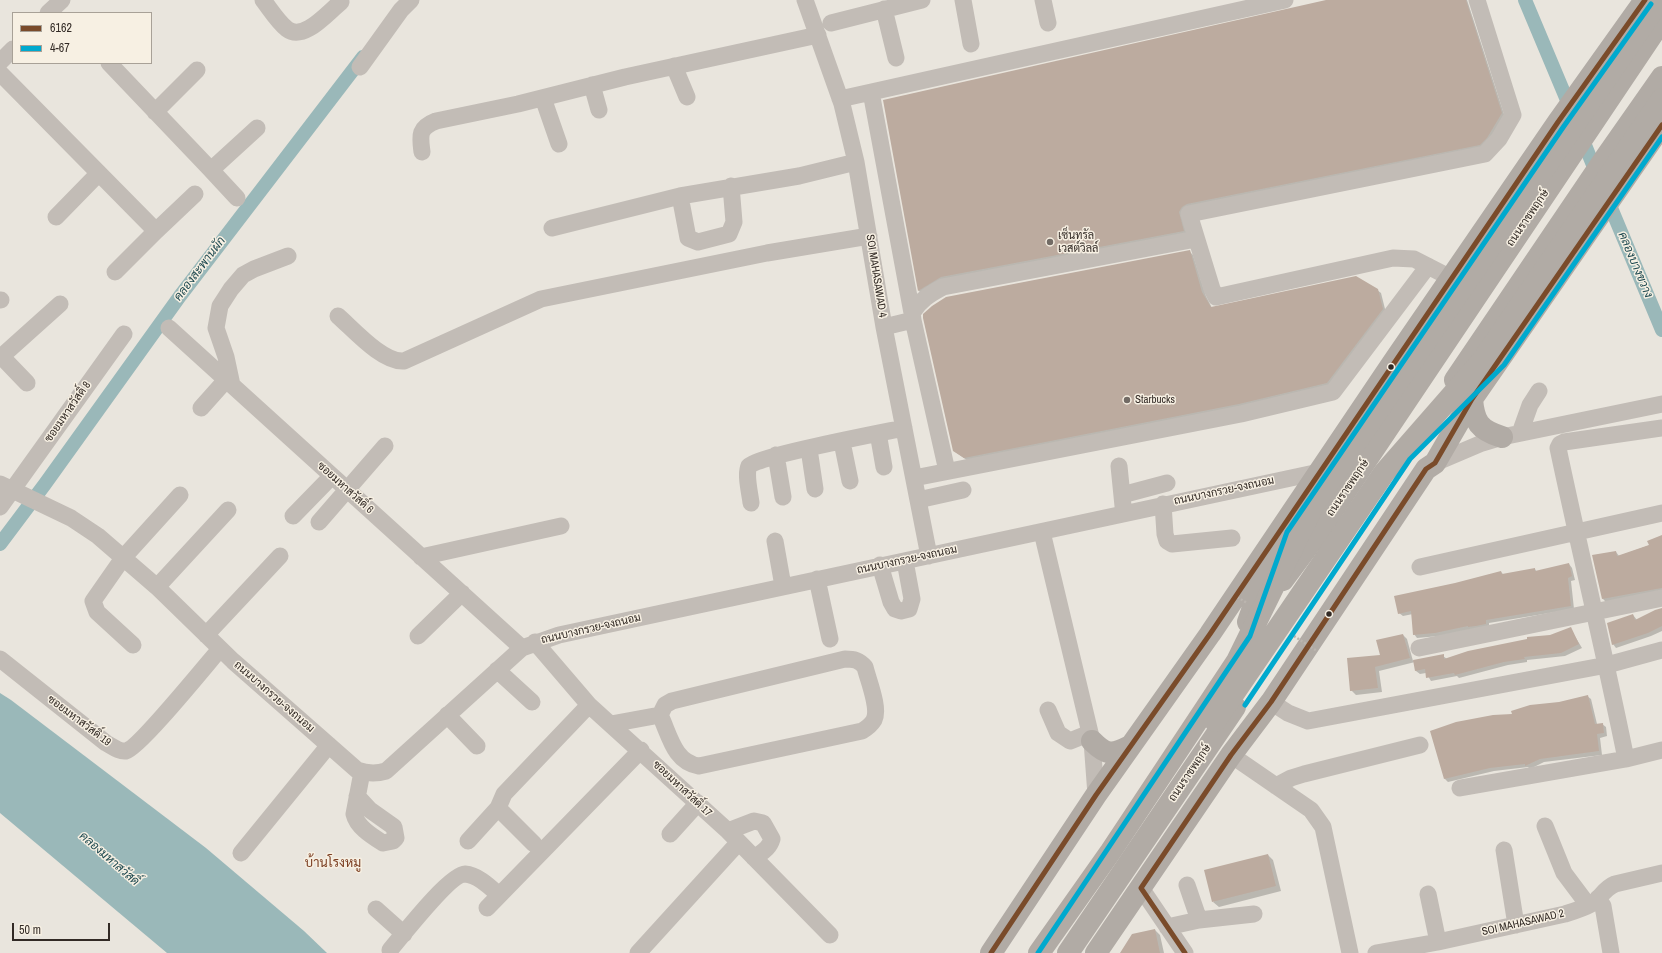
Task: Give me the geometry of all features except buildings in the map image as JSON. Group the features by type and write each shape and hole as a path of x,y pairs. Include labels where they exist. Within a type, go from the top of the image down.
{"main road":[{"path":"991,953 1096,795 1281,528 1558,122 1645,0"},
{"path":"1039,953 1111,851 1237,661 1315,502 1660,0"},
{"name":"ถนนราชพฤกษ์","path":"1030,953 1123,816 1244,632 1312,541 1662,20"},
{"name":"ถนนราชพฤกษ์","path":"1068,953 1590,180 1662,77"},
{"path":"1058,953 1384,473 1482,361 1662,99"},
{"path":"1096,953 1231,755 1271,702 1426,469 1435,463 1472,399 1662,125"},
{"path":"1405,455 1499,361"},
{"path":"1472,399 1474,416 1478,423 1492,434 1511,435"},
{"path":"1244,632 1281,528"},
{"path":"1091,737 1102,751 1114,754 1130,746"}],"street":[{"path":"263,0 286,29 295,33 302,32 310,28 341,2"},
{"path":"360,67 401,10 411,0"},
{"name":"SOI MAHASAWAD 4","path":"805,0 840,99 856,162 884,327 929,556"},
{"path":"831,23 922,0"},
{"path":"962,0 971,44"},
{"path":"1043,0 1048,23"},
{"path":"840,99 1285,0"},
{"path":"1451,278 1414,259 1393,258 1216,297 1212,289 1189,214 1485,154 1499,139 1513,115 1477,0"},
{"path":"884,9 896,58"},
{"path":"422,152 420,136 427,124 543,98 674,66 818,35"},
{"path":"0,62 12,50"},
{"path":"110,64 237,198"},
{"path":"674,66 686,97"},
{"path":"155,112 197,70"},
{"path":"0,73 156,231"},
{"path":"592,85 599,110"},
{"path":"871,92 912,316 946,471"},
{"path":"543,98 559,144"},
{"path":"211,170 257,128"},
{"path":"552,228 680,196 731,186 799,176 856,162"},
{"path":"56,217 98,173"},
{"path":"680,196 688,238 698,242 729,234 732,230 734,222 731,186"},
{"path":"115,272 195,194"},
{"path":"338,316 387,358 397,362 404,361 541,299 768,253 869,236"},
{"path":"884,327 912,316 926,296 943,287 1196,239"},
{"path":"201,408 229,382 226,357 216,328 220,306 231,289 243,275 254,268 288,256"},
{"path":"914,478 1241,414 1334,392 1428,266"},
{"path":"28,383 1,356 60,304"},
{"name":"ซอยมหาสวัสดิ์ 6","path":"169,328 421,557 462,593 529,645"},
{"name":"ซอยมหาสวัสดิ์ 8","path":"0,507 6,487 124,334"},
{"path":"1511,435 1539,391"},
{"path":"1435,463 1482,443 1511,435 1662,404"},
{"path":"752,503 749,466 753,462 776,455 904,428"},
{"path":"1626,759 1607,665 1576,534 1558,448 1560,444 1564,442 1662,428"},
{"path":"878,433 884,466"},
{"path":"842,442 850,481"},
{"path":"318,522 385,446"},
{"path":"809,448 815,489"},
{"path":"776,455 783,497"},
{"path":"1119,466 1124,513"},
{"name":"ถนนบางกรวย-จงถนอม","path":"6,487 59,512 98,536 157,587 220,649 358,770 362,772 378,773 386,771 497,670 529,645 559,635 783,586 1042,532 1162,504 1319,472"},
{"path":"294,516 332,476"},
{"path":"1122,495 1167,483"},
{"path":"918,500 963,490"},
{"path":"133,645 97,612 94,606 96,596 123,558 180,495"},
{"path":"1162,504 1165,534 1167,541 1172,544 1232,538"},
{"path":"157,587 228,510"},
{"path":"1420,567 1576,534 1662,513"},
{"path":"421,557 561,526"},
{"path":"1042,532 1091,737 1096,795"},
{"path":"775,541 783,586"},
{"path":"206,636 280,556"},
{"path":"880,566 891,602 895,609 901,611 909,609 912,599 905,561"},
{"path":"817,579 830,639"},
{"path":"418,636 462,593"},
{"path":"1419,648 1662,598"},
{"name":"ซอยมหาสวัสดิ์ 17","path":"529,645 589,704 641,750 734,837 830,935"},
{"name":"ซอยมหาสวัสดิ์ 19","path":"0,659 106,743 116,749 126,751 133,748 220,649"},
{"path":"1271,702 1288,713 1308,721 1607,665 1662,650"},
{"path":"845,659 860,661 865,667 876,709 875,719 871,725 862,731 699,766 682,760 660,715 665,704 672,701 845,659"},
{"path":"497,670 532,702"},
{"path":"468,841 498,808 504,794 589,704"},
{"path":"1048,710 1058,733 1066,739 1070,741 1091,737"},
{"path":"448,715 477,746"},
{"path":"611,724 660,715"},
{"path":"241,853 329,745"},
{"path":"1276,786 1304,774 1420,745"},
{"path":"487,908 641,750"},
{"path":"1460,788 1626,759 1662,750"},
{"path":"1231,755 1311,810 1323,827 1350,953"},
{"path":"357,796 362,772"},
{"path":"670,834 698,803"},
{"path":"498,808 534,844"},
{"path":"638,953 734,837 754,821 763,823 772,839 768,849 754,858"},
{"path":"1545,826 1564,874 1593,902 1603,906 1611,953"},
{"path":"1504,850 1516,925"},
{"name":"SOI MAHASAWAD 2","path":"1376,953 1438,942 1565,914 1593,902 1610,886 1662,873"},
{"path":"390,950 442,889 455,878 464,874 472,875 499,895"},
{"path":"1187,884 1199,920"},
{"path":"1141,888 1185,953"},
{"path":"1428,894 1438,942"},
{"path":"376,908 404,934"},
{"path":"1167,927 1199,920 1254,914"}],"water":[{"name":"คลองมหาสวัสดิ์","path":"0,693 206,848 304,931 327,953 167,953 0,813"}],"waterway":[{"name":"คลองบางขวาง","path":"1525,0 1572,112"},
{"name":"คลองสะพานผัก","path":"0,544 180,296 363,57"},
{"name":"คลองบางขวาง","path":"1580,133 1598,177"},
{"name":"คลองบางขวาง","path":"1606,196 1662,330"}],"transit line":[{"name":"6162","path":"991,953 1096,795 1210,634 1558,122 1645,0"},
{"name":"4-67","path":"1038,953 1250,636 1287,532 1564,126 1651,4"},
{"name":"6162","path":"1185,953 1141,888 1231,755 1271,702 1426,469 1435,463 1472,399 1662,125"},
{"name":"4-67","path":"1245,705 1410,459 1504,365 1662,137"}],"place":[{"name":"เซ็นทรัล เวสต์วิลล์","path":"1050,242"},
{"name":"Starbucks","path":"1127,400"}],"district":[{"name":"บ้านโรงหมู","path":"333,864"}]}
